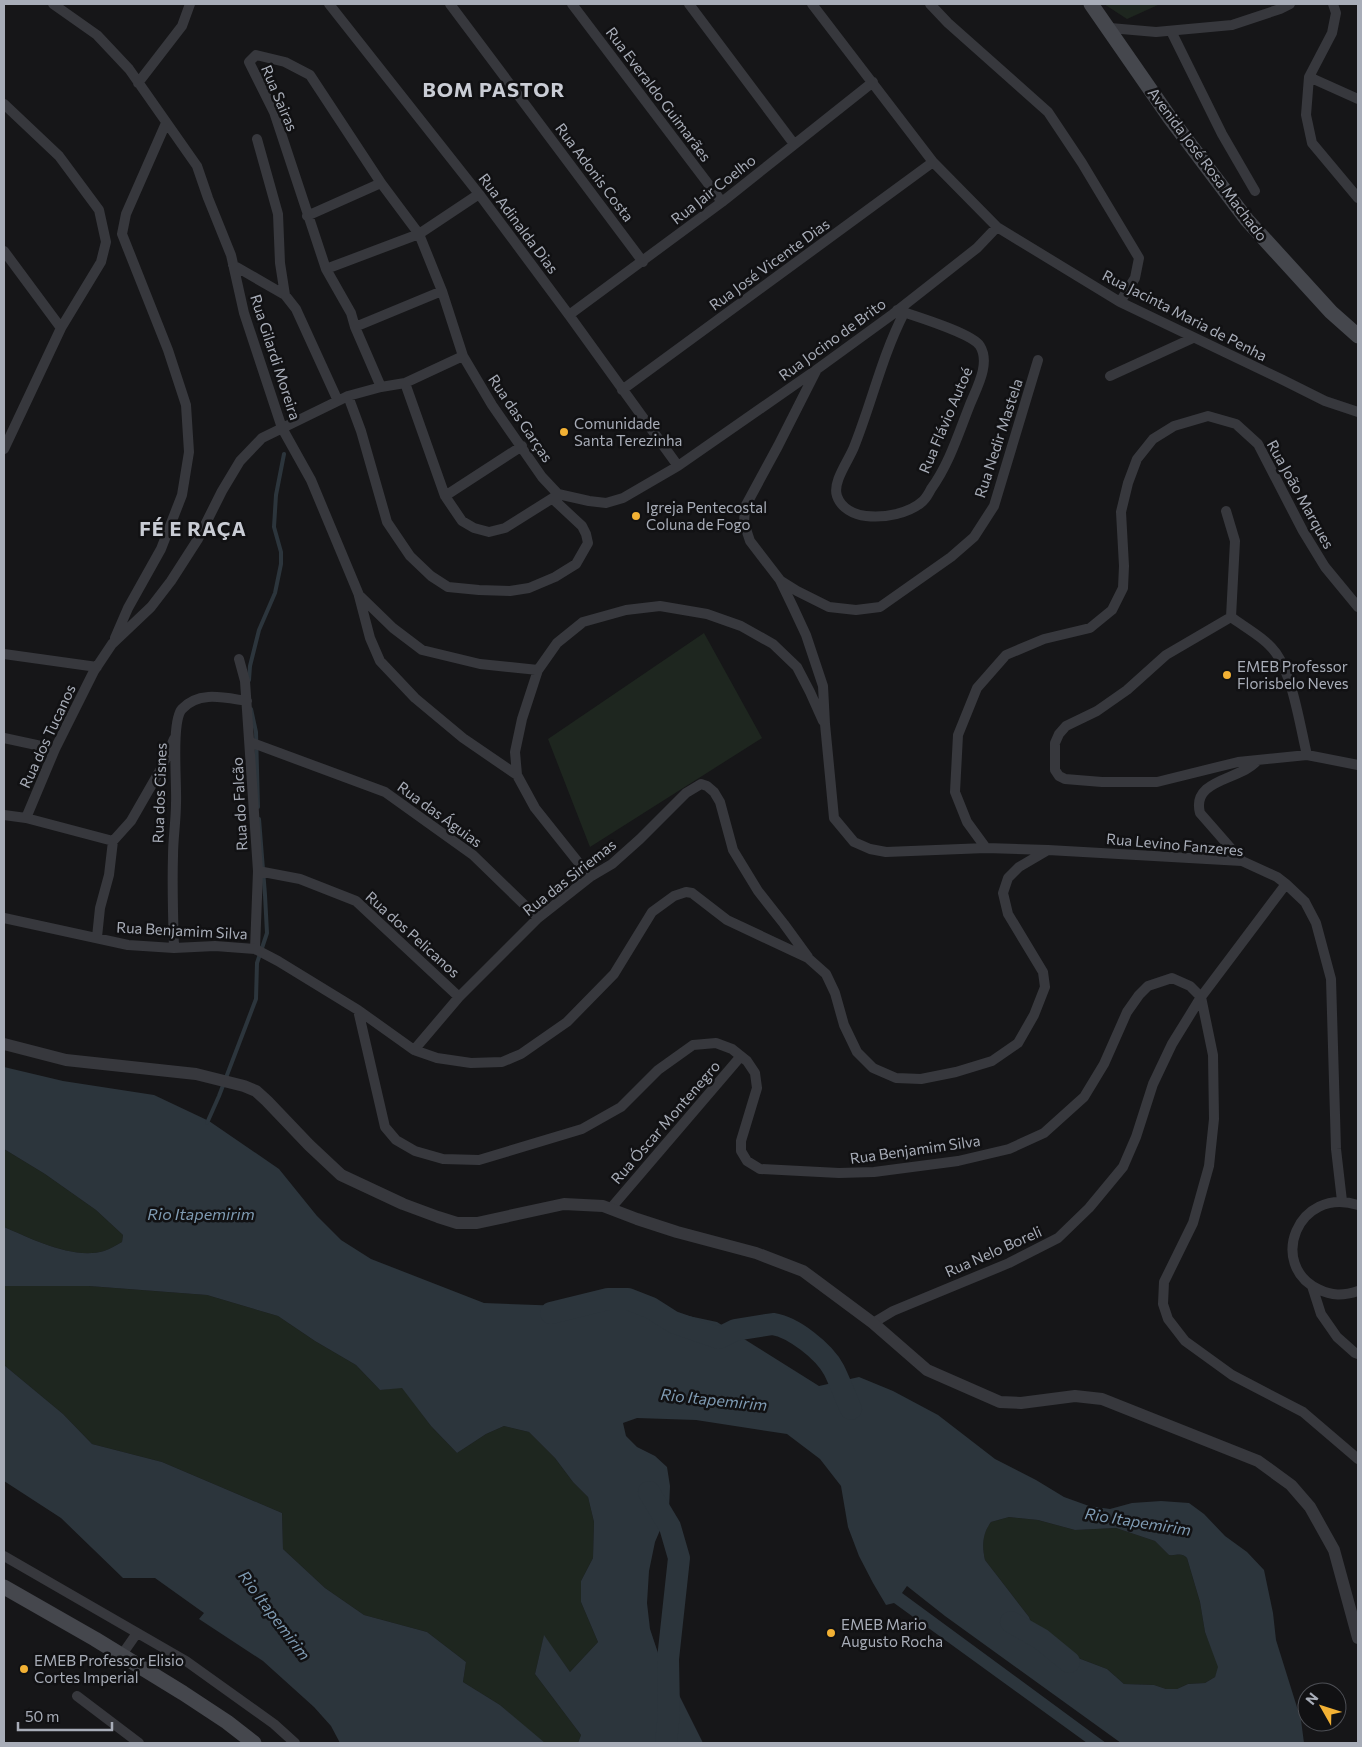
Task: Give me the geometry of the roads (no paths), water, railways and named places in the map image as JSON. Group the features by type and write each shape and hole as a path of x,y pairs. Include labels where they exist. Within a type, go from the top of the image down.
{"main road":[{"name":"Avenida José Rosa Machado","path":"1091,4 1110,28 1170,118 1247,220 1331,312 1355,332"},
{"path":"4,1587 121,1656 227,1722 254,1743"}],"street":[{"name":"Rua Gilardi Moreira","path":"52,4 97,35 129,69 197,166 230,254 244,313 282,428 311,480 359,595 393,628 422,650 480,664 538,670"},
{"path":"138,83 182,26 190,4"},
{"name":"Rua Adinalda Dias","path":"329,4 479,194 678,466"},
{"name":"Rua Adonis Costa","path":"450,4 643,262"},
{"name":"Rua Everaldo Guimarães","path":"572,4 722,202"},
{"path":"689,4 794,144"},
{"name":"Rua Jacinta Maria de Penha","path":"812,4 933,162 997,227 1120,302 1325,402 1358,412"},
{"path":"930,4 948,23 1048,112 1082,163 1138,258 1135,278 1120,302"},
{"path":"1110,28 1156,32 1232,25 1280,10 1290,4"},
{"path":"1333,4 1336,13 1332,33 1309,78 1306,115 1312,143 1358,198"},
{"path":"1171,31 1222,134 1255,190"},
{"name":"Rua Sairas","path":"381,387 351,313 326,269 274,112 249,62 256,55 285,62 310,75 382,183 419,234"},
{"path":"1309,78 1358,99"},
{"name":"Rua Jair Coelho","path":"569,315 722,202 873,82"},
{"path":"4,104 59,156 99,210 106,242 101,262 62,328 4,448"},
{"path":"112,644 128,608 161,549 182,495 189,452 186,405 168,350 122,234 126,214 166,123"},
{"path":"257,139 278,214 280,262 285,295"},
{"name":"Rua José Vicente Dias","path":"622,390 933,162"},
{"path":"307,216 382,183"},
{"path":"326,269 419,234 479,194"},
{"name":"Rua Jocino de Brito","path":"678,466 901,311 977,248 997,227"},
{"name":"Rua das Garças","path":"348,396 361,431 387,522 410,556 431,576 448,587 510,591 529,588 555,578 576,564 588,543 586,534 582,526 555,496 492,405 463,356 442,291 419,234"},
{"path":"4,251 62,328"},
{"path":"233,265 285,295 296,309 338,401"},
{"path":"356,327 442,291"},
{"name":"Rua Flávio Autoé","path":"901,311 976,341 981,347 984,366 943,472 923,501 899,514 878,518 858,516 844,508 836,495 837,481 854,448 901,311"},
{"path":"1110,376 1193,338"},
{"path":"112,644 151,606 171,581 198,539 222,491 240,461 262,438 348,396 405,383 463,356"},
{"name":"Rua Nedir Mastela","path":"780,580 829,607 856,610 880,607 951,557 974,536 994,506 1038,360"},
{"path":"780,580 750,541 744,523 745,507 816,370"},
{"path":"405,383 445,496 462,521 474,528 490,532 504,528 555,496 606,503 623,498 678,466"},
{"name":"Rua João Marques","path":"986,848 967,822 956,792 958,735 977,688 1006,655 1044,640 1090,628 1112,610 1122,588 1124,566 1121,512 1128,483 1137,459 1153,439 1174,426 1208,416 1236,424 1258,444 1303,531 1325,567 1358,607"},
{"path":"445,496 522,446"},
{"path":"1226,511 1235,541 1231,617"},
{"name":"Rua Levino Fanzeres","path":"780,580 806,635 823,686 834,818 854,842 870,849 886,852 986,848 1242,861 1277,877 1305,902 1316,923 1331,979 1336,1149 1342,1201"},
{"path":"359,595 370,638 380,661 415,698 463,738 517,775"},
{"path":"590,877 535,808 517,775 515,752 520,727 538,670 557,643 583,622 626,610 660,606 707,614 740,626 773,644 797,666 825,724"},
{"path":"1231,617 1264,640 1276,653 1288,679 1307,755"},
{"path":"1231,617 1166,655 1127,690 1097,711 1066,726 1059,734 1056,743 1055,770 1059,776 1066,779 1102,782 1157,782 1238,762 1307,755 1358,765"},
{"name":"Rua dos Tucanos","path":"26,818 55,749 97,667 112,644"},
{"path":"4,654 97,667"},
{"name":"Rua do Falcão","path":"239,658 245,681 247,701 258,871 255,949"},
{"name":"Rua dos Cisnes","path":"174,948 173,855 176,803 176,733 180,710 188,703 207,696 247,701"},
{"path":"97,938 100,908 109,875 113,841 131,821 162,767 176,733"},
{"path":"4,738 55,749"},
{"name":"Rua das Águias","path":"250,742 385,792 473,854 538,918"},
{"path":"1242,861 1200,813 1198,804 1201,796 1210,786 1249,768 1258,760"},
{"name":"Rua das Siriemas","path":"414,1050 459,997 538,918 590,877 612,864 686,793 701,784 714,792 720,802 733,850 758,891 808,958"},
{"path":"4,815 26,818 113,841"},
{"path":"358,1010 414,1050 437,1058 471,1063 502,1062 521,1054 567,1022 614,974 652,912 674,896 686,892 692,893 727,920 808,958 826,974 835,993 844,1025 857,1052 873,1068 896,1078 921,1079 956,1072 992,1061 1018,1043 1034,1015 1045,987 1042,972 1008,914 1003,893 1008,878 1019,867 1048,850"},
{"name":"Rua dos Pelicanos","path":"258,871 300,879 356,901 459,997"},
{"name":"Rua Nelo Boreli","path":"873,1323 892,1311 1008,1263 1058,1238 1089,1208 1123,1168 1136,1137 1153,1084 1172,1044 1201,997 1286,884"},
{"name":"Rua Benjamim Silva","path":"4,918 128,945 174,948 215,946 255,949 278,961 358,1010 385,1127 396,1140 415,1151 443,1159 479,1160 582,1129 621,1107 658,1070 693,1045 716,1043 732,1049 747,1061 755,1073 757,1088 741,1141 741,1151 747,1161 760,1169 840,1173 874,1172 958,1160 1009,1149 1044,1133 1084,1097 1104,1064 1127,1012 1148,986 1172,978 1190,986 1201,997"},
{"path":"1201,997 1212,1055 1214,1119 1209,1166 1193,1223 1164,1282 1163,1304 1168,1319 1185,1340 1224,1370 1303,1412 1358,1459"},
{"path":"4,1044 66,1060 196,1074 244,1086 256,1091 267,1101 341,1175 403,1204 457,1223 477,1223 564,1204 603,1206 677,1232 756,1253 803,1271 873,1323 927,1370 1000,1402 1021,1403 1075,1396 1102,1399 1258,1461 1291,1485 1310,1507 1334,1550 1358,1638"},
{"name":"Rua Óscar Montenegro","path":"611,1208 741,1056"},
{"path":"1358,1205 1342,1201 1327,1202 1312,1210 1301,1220 1294,1234 1292,1250 1296,1265 1303,1279 1312,1286 1330,1294 1345,1295 1358,1291"},
{"path":"1312,1286 1321,1314 1338,1336 1358,1354"},
{"path":"4,1556 186,1661 274,1724 295,1743"},
{"path":"121,1656 138,1633"},
{"path":"77,1696 139,1743"}],"water":[{"name":"Rio Itapemirim","path":"4,1067 63,1081 154,1095 209,1121 279,1169 317,1216 341,1240 371,1259 484,1303 620,1308 684,1315 717,1322 819,1386 859,1377 893,1391 938,1415 995,1459 1064,1497 1089,1506 1110,1509 1132,1503 1161,1501 1189,1503 1204,1514 1225,1536 1247,1552 1264,1570 1273,1613 1276,1640 1297,1707 1297,1732 1303,1732 1304,1743 1121,1743 945,1616 907,1586 902,1593 1106,1743 1087,1743 894,1603 886,1605 859,1556 848,1527 841,1486 820,1459 787,1434 696,1420 637,1418 623,1423 626,1436 637,1447 655,1456 667,1467 670,1486 669,1509 655,1542 649,1571 647,1603 650,1629 658,1653 703,1743 578,1743 581,1735 535,1674 544,1635 570,1672 598,1642 581,1602 581,1581 593,1558 594,1522 588,1497 573,1482 555,1458 529,1432 504,1426 486,1434 457,1453 431,1426 402,1388 380,1390 356,1365 278,1316 207,1295 89,1286 4,1286 4,1227 53,1247 79,1253 104,1251 122,1242 123,1235 96,1210 45,1174 4,1149","holes":["1009,1517 1038,1520 1075,1530 1116,1528 1155,1541 1169,1555 1181,1555 1187,1558 1200,1602 1205,1632 1218,1667 1215,1677 1205,1683 1188,1684 1177,1689 1166,1689 1154,1685 1124,1684 1107,1669 1078,1658 1037,1638 1029,1617 985,1560 983,1550 984,1536 991,1522"]},
{"name":"Rio Itapemirim","path":"4,1365 63,1414 92,1444 162,1462 282,1513 283,1549 325,1588 364,1615 427,1632 466,1662 463,1682 500,1705 545,1743 340,1743 331,1726 314,1707 263,1661 199,1619 204,1613 155,1578 123,1578 61,1518 4,1481"}],"waterway":[{"path":"249,680 250,666 259,630 275,593 281,564 281,552 274,527 276,495 284,454"},
{"path":"251,709 256,732 258,807"},
{"path":"207,1123 256,999 257,963 267,933 259,819"},
{"name":"Rio Itapemirim","path":"551,1313 608,1299 628,1299 651,1308 673,1322 719,1338 735,1330 773,1324 781,1326 807,1341 823,1355 834,1370 851,1409"},
{"name":"Rio Itapemirim","path":"649,1492 670,1527 679,1558 668,1659 669,1713 666,1743"},
{"name":"Rio Itapemirim","path":"1011,1622 1041,1639 1069,1662"}],"place":[{"name":"Comunidade Santa Terezinha","path":"564,432"},
{"name":"Igreja Pentecostal Coluna de Fogo","path":"636,516"},
{"name":"EMEB Professor Florisbelo Neves","path":"1227,675"},
{"name":"EMEB Mario Augusto Rocha","path":"831,1633"},
{"name":"EMEB Professor Elisio Cortes Imperial","path":"24,1669"}],"district":[{"name":"BOM PASTOR","path":"494,89"},
{"name":"FÉ E RAÇA","path":"193,528"}]}
